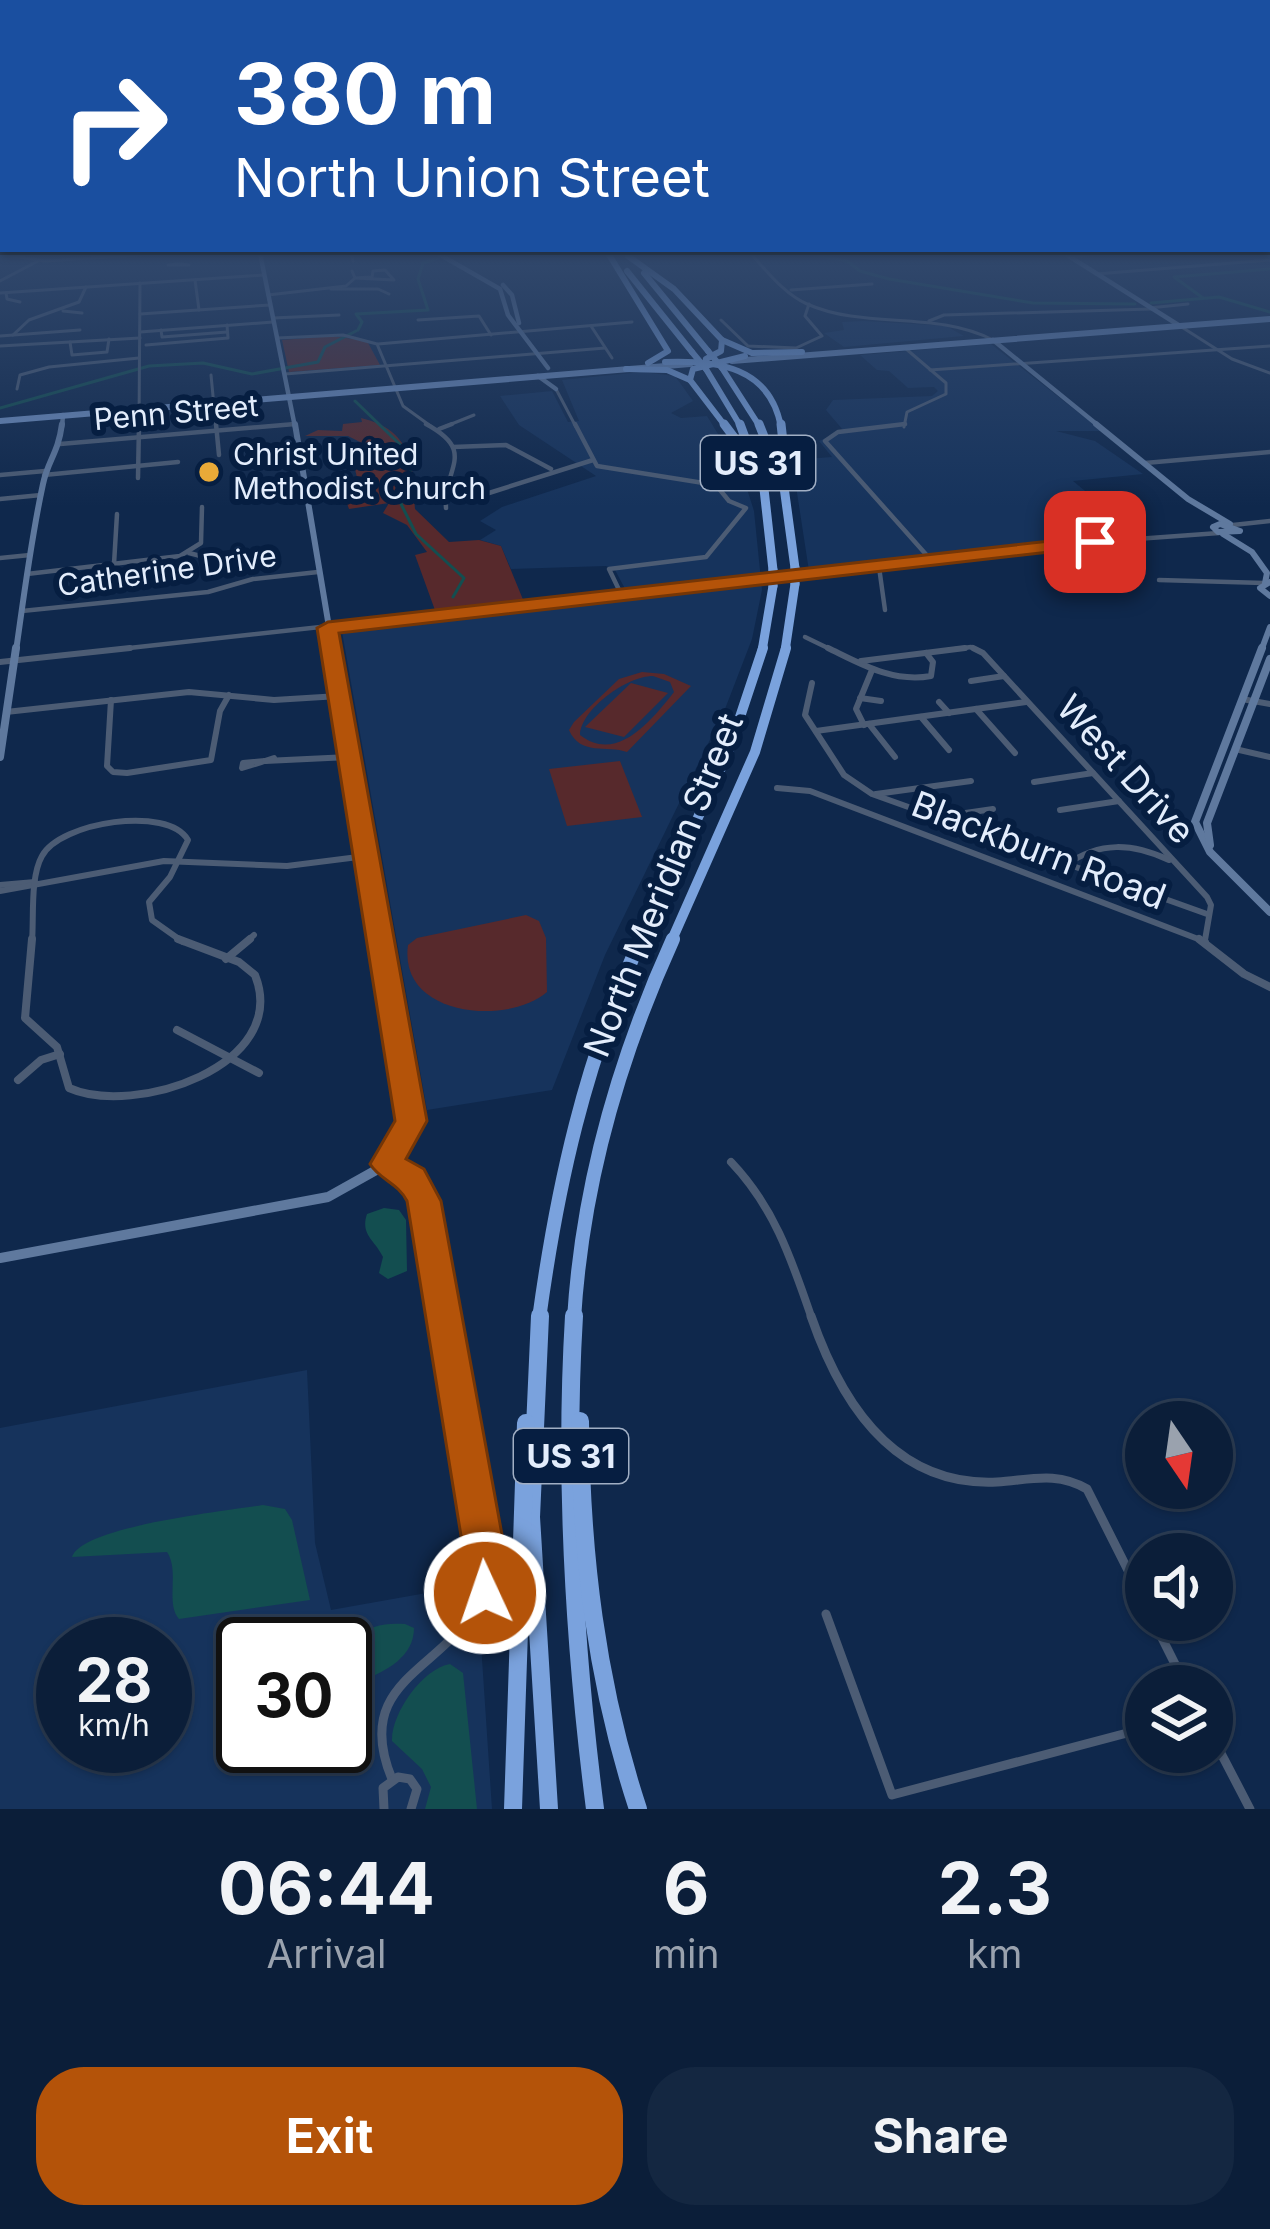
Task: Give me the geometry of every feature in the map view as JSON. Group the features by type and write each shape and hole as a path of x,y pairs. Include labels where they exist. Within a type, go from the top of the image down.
{"highway":[{"name":"North Meridian Street","path":"549,1809 538,1704 532,1504 539,1321 556,1203 589,1072 620,989 737,734 781,579 795,568 782,475 758,419 686,337"},
{"name":"North Meridian Street","path":"595,1809 577,1641 571,1528 572,1397 580,1282 597,1171 626,1055 769,714 785,652 781,579 761,476 740,421 690,337"},
{"path":"720,337 745,352 801,354"},
{"path":"660,338 678,352 742,370 758,383"},
{"path":"648,363 668,355 660,338"},
{"path":"690,380 693,369 721,351 722,340"},
{"path":"782,475 786,468 778,411 750,370 754,364 801,354"},
{"path":"665,362 745,358"},
{"path":"676,365 707,360"},
{"path":"626,369 667,370 690,380 761,476"},
{"path":"580,1282 580,1514 589,1608 614,1729 638,1809"},
{"path":"513,1809 520,1479 539,1321"}],"main road":[{"path":"745,358 1027,337"},
{"path":"801,354 993,340"},
{"path":"0,421 290,397 333,398 665,362"},
{"path":"552,371 676,365"}],"street":[{"path":"0,346 121,337"},
{"path":"138,478 140,337"},
{"path":"146,345 160,337"},
{"path":"189,337 228,337"},
{"path":"0,1258 301,1204 354,1185 387,1164 411,1121 277,338 290,337"},
{"path":"361,337 377,344 460,337"},
{"path":"524,337 552,371 556,389 597,466 716,484 729,501 747,509 706,556 609,569 621,594"},
{"path":"598,337 612,358"},
{"path":"738,337 745,344 805,346 822,337"},
{"path":"989,337 1188,499 1217,530 1257,557 1267,573 1267,591 1159,580"},
{"path":"1198,337 1270,374"},
{"path":"70,341 72,355 107,352 109,339"},
{"path":"377,344 407,411 438,429 453,447 456,468 444,494 446,508"},
{"path":"930,370 1270,346"},
{"path":"284,372 605,348"},
{"path":"904,348 948,392 907,412 904,427 838,432 825,441 931,560"},
{"path":"535,356 534,373 556,389"},
{"path":"17,389 20,375 38,368 140,358"},
{"path":"211,375 219,454"},
{"path":"0,757 45,473 58,456 63,415"},
{"path":"438,429 474,415"},
{"name":"Penn Street","path":"60,444 295,424"},
{"path":"453,447 506,446 554,470"},
{"path":"1145,463 1270,452"},
{"path":"444,494 495,492 593,460"},
{"path":"0,475 178,462"},
{"path":"0,499 41,495"},
{"path":"1188,499 1235,528 1270,566"},
{"path":"189,553 203,539 202,507"},
{"path":"114,566 118,514"},
{"path":"0,662 1270,522"},
{"path":"27,574 189,553 212,560"},
{"path":"0,558 30,555"},
{"path":"878,566 884,577 885,610"},
{"name":"Catherine Drive","path":"22,611 208,592 253,579 318,572"},
{"path":"1220,860 1208,841 1207,823 1235,749 1270,626"},
{"path":"805,638 872,670 904,679 927,678 933,670 926,653 861,661"},
{"name":"West Drive","path":"926,653 971,647 983,652 1210,902 1208,914"},
{"path":"1269,910 1201,839 1195,816 1270,659"},
{"path":"872,670 856,712 895,758"},
{"path":"971,681 1004,676"},
{"path":"812,683 804,709 844,775 872,794 1208,914 1205,941"},
{"path":"6,712 189,692 274,700 339,696"},
{"path":"111,700 107,766 113,772 127,773 211,760 216,752 216,716 229,695"},
{"path":"860,698 881,701"},
{"path":"1248,700 1270,704"},
{"path":"940,702 949,713"},
{"path":"816,731 1028,702"},
{"path":"976,709 1015,753"},
{"path":"921,717 949,750"},
{"path":"1235,749 1270,757"},
{"path":"274,758 306,762 349,757"},
{"path":"1034,782 1094,773"},
{"path":"872,794 971,781"},
{"name":"Blackburn Road","path":"777,788 810,791 1205,941 1244,974 1270,987"},
{"path":"1060,810 1119,801"},
{"path":"935,817 993,808"},
{"path":"163,821 184,831 188,845 179,861 149,902 148,912 167,932 251,971 259,982 258,1024 232,1059 191,1080 103,1101 69,1088 59,1054 25,1013 41,856 60,838 163,821"},
{"path":"945,842 962,828"},
{"path":"1142,849 1149,834"},
{"path":"1066,865 1101,846 1142,849 1177,865"},
{"path":"0,888 120,866 179,861 287,866 365,856"},
{"path":"226,959 254,935"},
{"path":"177,1030 259,1073"},
{"path":"18,1080 29,1067 59,1054"},
{"path":"731,1162 759,1187 839,1390 880,1441 932,1472 969,1481 1049,1474 1075,1481 1087,1490 1125,1565"},
{"path":"387,1164 412,1178 424,1201 488,1573 477,1606 383,1713 379,1742 392,1779"},
{"path":"826,1614 892,1795 1125,1734"},
{"path":"1231,1773 1250,1809"},
{"path":"383,1809 380,1794 392,1779 404,1777 414,1784 417,1795 411,1809"}],"shaded area":[{"path":"830,337 949,337 844,347"},
{"path":"282,340 367,341 380,365 289,372"},
{"path":"991,344 1102,431 1056,431 1095,441 1143,474 1073,481 1140,536 809,571 792,460 832,457 819,441 843,430 826,410 833,400 932,396 938,391 908,388 860,355"},
{"path":"642,372 675,376 693,401 671,413 681,418 707,416 742,473 754,511 762,590 752,639 725,709 605,955 552,1090 427,1110 342,632 631,600 615,570 606,566 511,569 501,546 480,540 496,530 480,521 502,507 596,476 519,425 500,396 552,391 568,422 579,421 562,380"},
{"path":"361,418 400,440 411,464 415,509 449,542 479,540 501,546 524,602 436,613 415,555 427,552 407,525 383,513 389,503 349,509 343,492 360,490 353,461 362,443 348,436 305,436 318,430 342,431 343,424 362,422"},
{"path":"642,672 664,674 691,686 627,752 580,743 569,730 619,679","holes":["642,677 670,682 674,692 633,735 607,744 580,735 588,715 619,688"]},
{"path":"631,683 668,693 624,737 585,727"},
{"path":"620,761 642,817 567,826 549,769"},
{"path":"526,915 539,921 546,938 547,992 529,1003 483,1011 437,1000 420,987 410,969 408,945 417,938"},
{"path":"384,1208 399,1210 406,1220 407,1271 388,1279 379,1273 383,1257 365,1227 367,1214"},
{"path":"307,1370 315,1543 331,1610 477,1584 492,1809 0,1809 0,1428"},
{"path":"263,1505 285,1509 292,1520 310,1600 178,1617 167,1552 72,1557 101,1537"},
{"path":"392,1624 414,1628 413,1638 398,1661 372,1676 372,1628"},
{"path":"450,1664 463,1673 477,1809 425,1809 431,1787 422,1769 392,1741 410,1694 429,1674"}],"waterway":[{"path":"0,408 149,366 203,363 252,374 318,362 325,347 344,337"},
{"path":"355,401 414,458 401,504 416,534 464,578 453,597"}],"place":[{"name":"Christ United Methodist Church","path":"209,472"}],"route":[{"path":"485,1593 488,1573 424,1201 412,1178 387,1164 411,1121 328,628 1095,542"}]}
